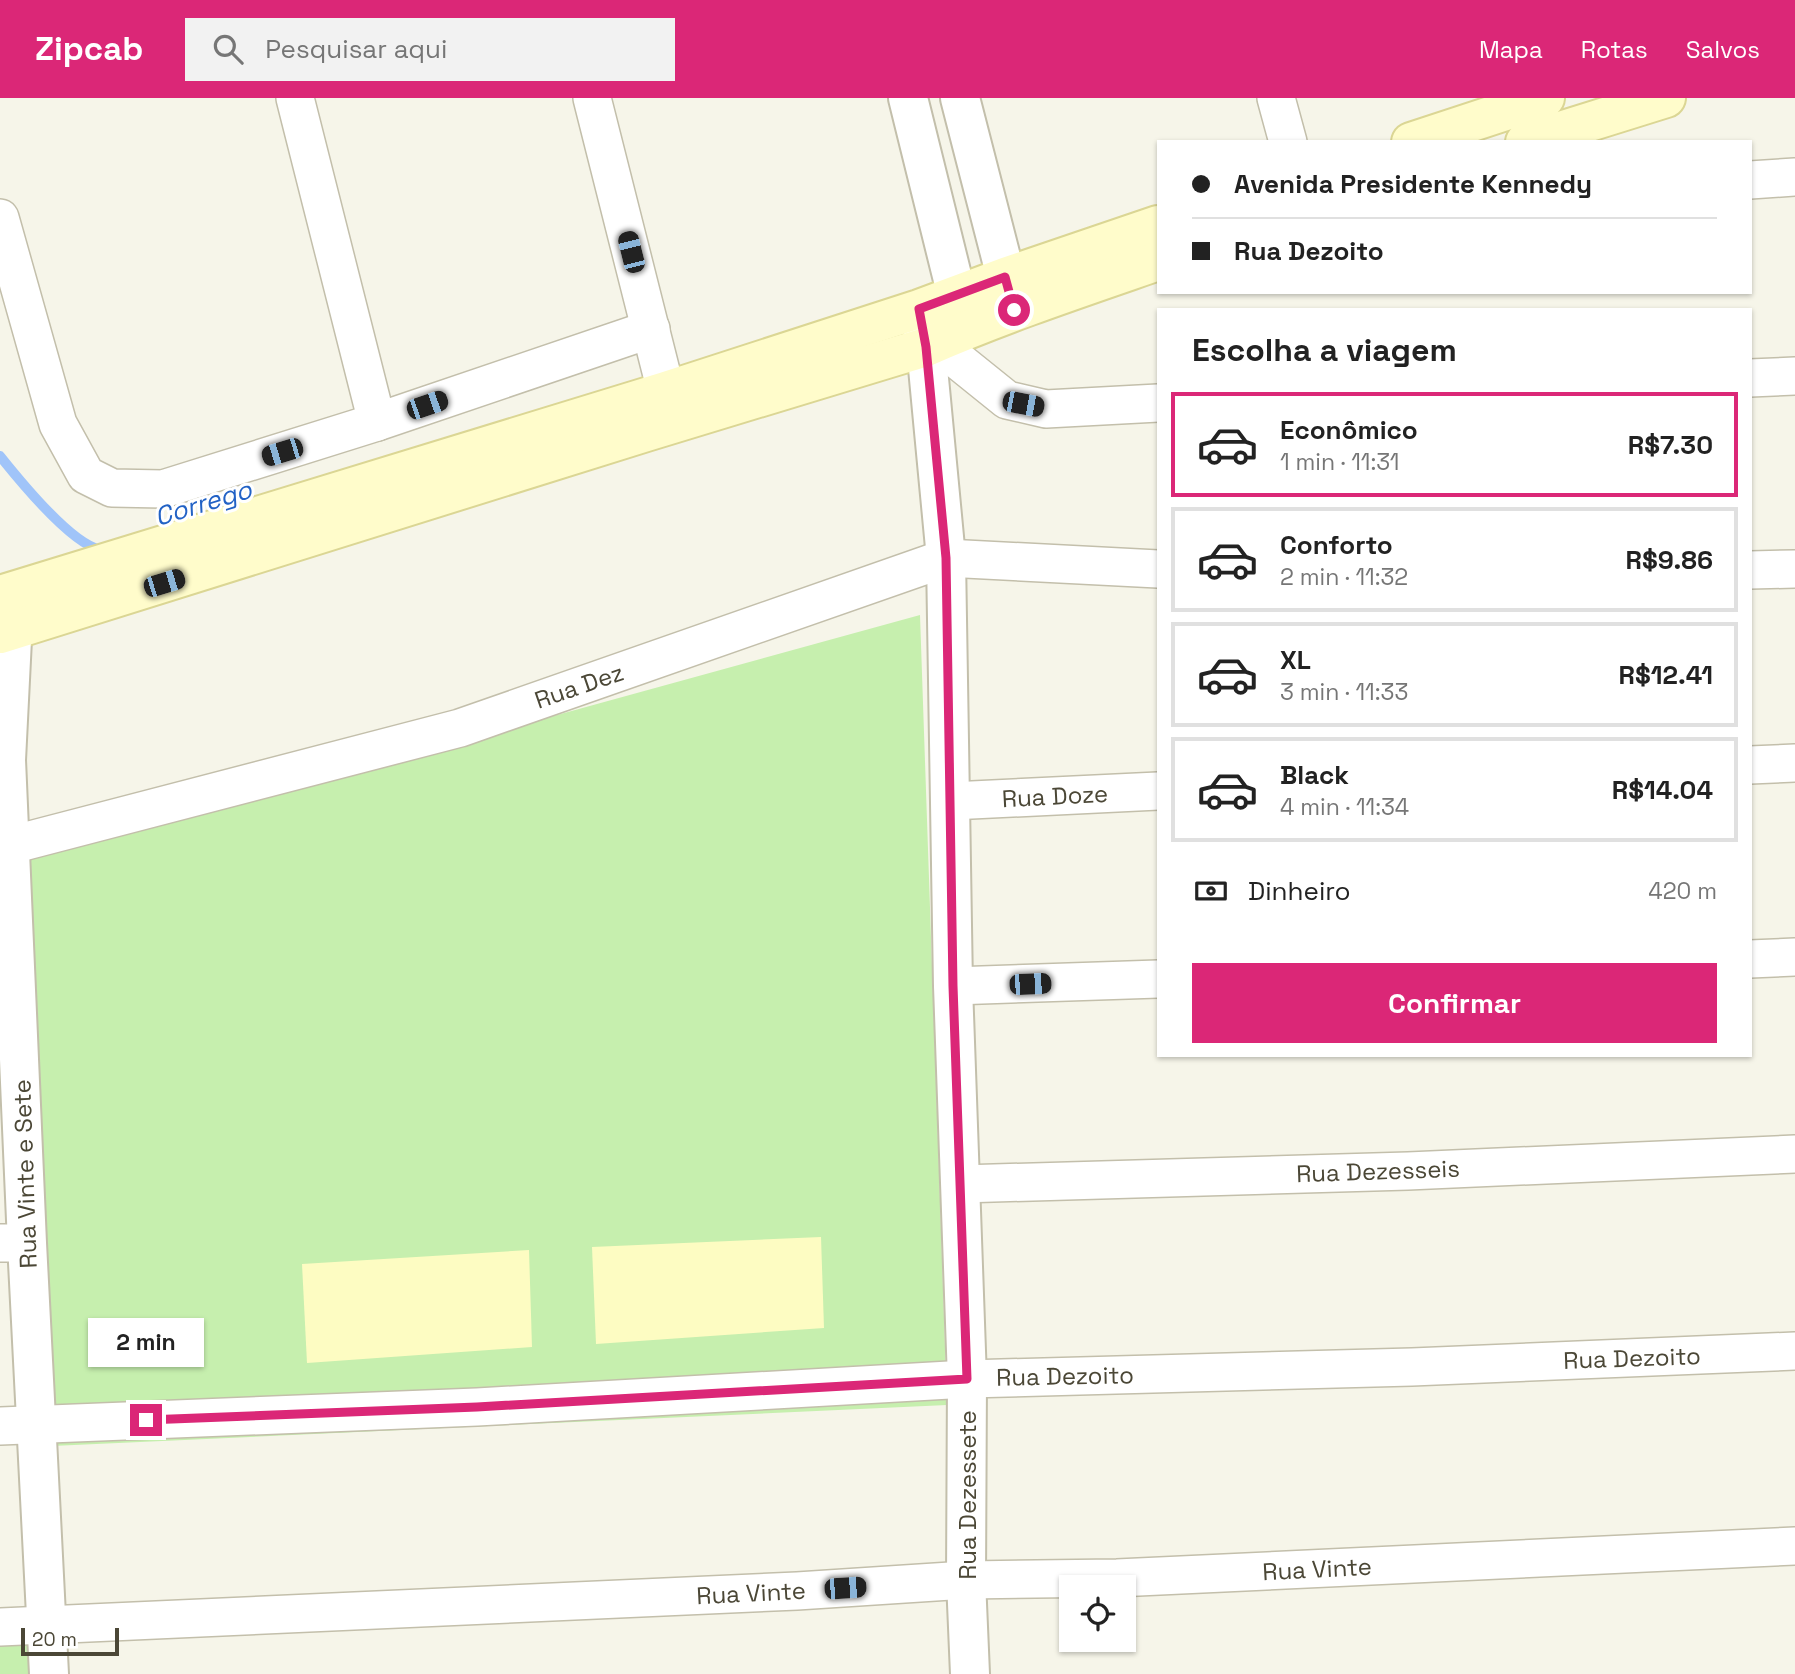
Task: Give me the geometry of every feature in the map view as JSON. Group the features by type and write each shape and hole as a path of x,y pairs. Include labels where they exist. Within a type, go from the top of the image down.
{"main road":[{"path":"1416,140 1545,98"},
{"path":"1539,140 1594,132 1666,98"},
{"path":"6,613 646,432 941,325 1157,225"},
{"path":"1010,294 1157,261"},
{"path":"6,613 666,391 941,325"}],"street":[{"path":"295,98 377,422"},
{"path":"592,98 666,391"},
{"name":"Rua Dezessete","path":"908,98 941,325 953,986 967,1379 966,1580 970,1674"},
{"path":"960,98 1010,294"},
{"path":"1276,98 1286,140"},
{"path":"1752,180 1795,177"},
{"path":"0,218 58,424 86,475 112,488 163,489 377,422 651,329"},
{"path":"941,325 1007,400 1046,409 1157,403"},
{"path":"1752,378 1795,376"},
{"name":"Rua Dez","path":"5,845 460,728 946,558 1157,569"},
{"path":"1752,570 1795,569"},
{"name":"Rua Vinte e Sete","path":"6,613 5,845 18,1425 47,1624 49,1674"},
{"path":"1752,765 1795,763"},
{"name":"Rua Doze","path":"951,801 1157,791"},
{"path":"1752,959 1795,957"},
{"path":"953,986 1157,979"},
{"name":"Rua Dezesseis","path":"961,1184 1408,1171 1795,1154"},
{"name":"Rua Dezoito","path":"18,1425 477,1407 967,1379 1398,1368 1795,1351"},
{"name":"Rua Vinte","path":"0,1627 966,1580 1117,1578 1795,1546"}],"shaded area":[{"path":"920,615 947,1405 30,1447 0,866"},
{"path":"47,1635 47,1674 0,1674 0,1637"}],"sand":[{"path":"821,1237 824,1328 596,1344 592,1247"},
{"path":"529,1250 532,1347 307,1363 302,1264"}],"waterway":[{"name":"Corrego","path":"0,456 61,524 75,536 101,550"}],"route":[{"path":"146,1420 477,1407 967,1379 953,986 946,558 926,347 919,309 1005,277 1014,310"}]}
